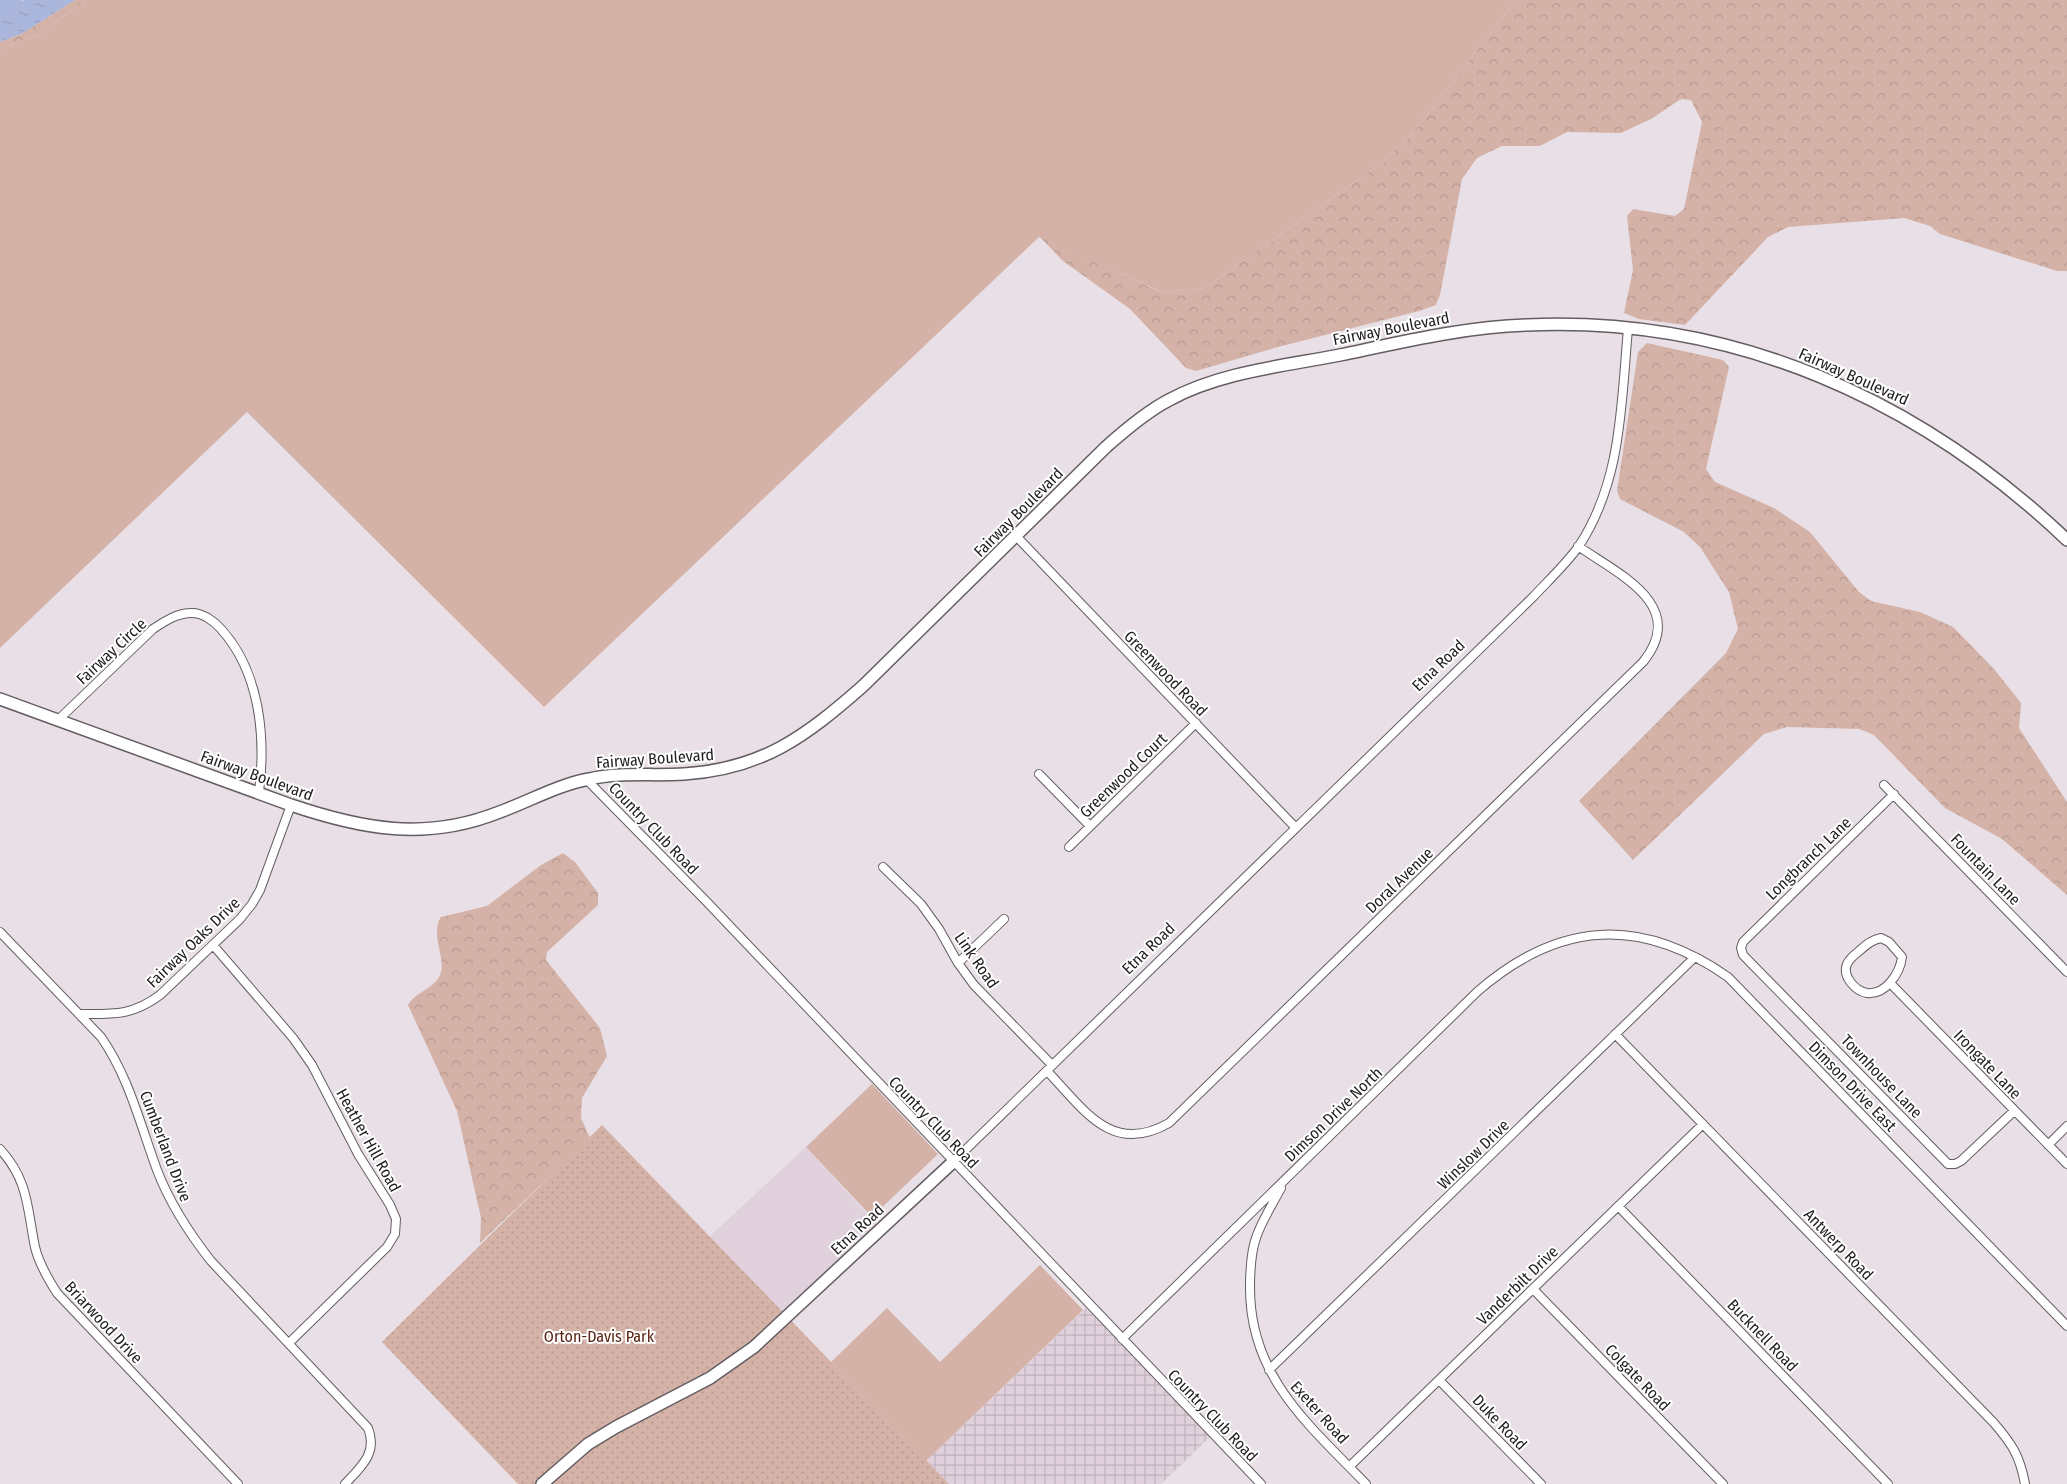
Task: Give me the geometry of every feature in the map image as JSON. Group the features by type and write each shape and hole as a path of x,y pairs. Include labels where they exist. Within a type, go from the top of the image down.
{"street":[{"name":"Fairway Boulevard","path":"0,699 333,819 378,828 407,831 431,829 476,820 586,779 608,775 686,774 712,771 756,760 782,749 820,724 863,686 1017,537 1106,447 1170,399 1209,383 1236,376 1390,344 1479,328 1567,324 1665,333 1720,344 1796,366 1840,384 1894,411 1954,448 2030,506 2067,540"},
{"name":"Etna Road","path":"542,1484 588,1444 616,1426 703,1382 754,1347 953,1162 1533,596 1578,546 1596,513 1613,469 1628,329"},
{"name":"Greenwood Road","path":"1017,537 1295,828"},
{"name":"Doral Avenue","path":"1049,1068 1095,1120 1118,1133 1130,1136 1145,1134 1169,1123 1644,662 1655,644 1658,634 1657,617 1652,602 1637,587 1578,546"},
{"name":"Fairway Circle","path":"58,720 153,629 181,614 202,614 228,637 250,678 257,701 261,733 259,792"},
{"name":"Greenwood Court","path":"1069,847 1196,723"},
{"path":"1039,774 1090,826"},
{"name":"Country Club Road","path":"586,779 706,901 1261,1484"},
{"name":"Fountain Lane","path":"1884,785 2067,972"},
{"name":"Longbranch Lane","path":"1743,942 1894,794"},
{"name":"Fairway Oaks Drive","path":"80,1014 114,1014 139,1009 160,995 240,919 260,890 290,805"},
{"name":"Link Road","path":"884,866 921,904 940,928 958,963 974,985 1049,1068"},
{"path":"958,963 1004,920"},
{"name":"Cumberland Drive","path":"0,932 80,1014 101,1037 115,1057 126,1079 158,1171 172,1204 191,1236 211,1261 368,1428 372,1444 371,1452 363,1466 346,1484"},
{"name":"Dimson Drive East","path":"1581,937 1620,935 1655,941 1695,957 1738,986 2067,1326"},
{"name":"Dimson Drive North","path":"1122,1339 1478,991 1500,972 1542,948 1560,941 1581,937"},
{"path":"1880,938 1889,942 1902,957 1898,971 1890,983 1868,993 1858,989 1849,981 1846,974 1847,964 1873,940 1880,938"},
{"name":"Townhouse Lane","path":"1743,942 1743,955 1948,1164 1961,1162 2014,1111"},
{"name":"Heather Hill Road","path":"213,945 294,1038 312,1065 358,1154 390,1205 396,1219 394,1234 387,1247 288,1343"},
{"name":"Winslow Drive","path":"1269,1370 1695,957"},
{"name":"Irongate Lane","path":"1890,983 2067,1164"},
{"name":"Antwerp Road","path":"1615,1034 1994,1423 2016,1452 2022,1466 2025,1484"},
{"name":"Vanderbilt Drive","path":"1350,1466 1703,1124"},
{"path":"2048,1144 2067,1126"},
{"name":"Briarwood Drive","path":"0,1149 14,1166 21,1180 27,1197 36,1249 41,1265 57,1293 238,1484"},
{"name":"Exeter Road","path":"1284,1181 1256,1236 1250,1276 1250,1304 1254,1329 1269,1370 1282,1392 1303,1419 1366,1484"},
{"name":"Bucknell Road","path":"1618,1206 1888,1484"},
{"name":"Colgate Road","path":"1533,1289 1723,1484"},
{"name":"Duke Road","path":"1439,1380 1541,1484"}],"shaded area":[{"path":"806,1147 881,1229 788,1318 709,1237"},
{"path":"1090,1304 1214,1433 1161,1484 949,1484 926,1461"}],"green space":[{"path":"75,0 86,0 38,35 0,49 0,42 21,34"},
{"path":"86,0 1516,0 1413,133 1382,163 1203,289 1162,292 1039,237 544,707 247,412 0,648 0,49 38,35"},
{"path":"1516,0 2067,0 2067,271 2057,271 1940,234 1930,226 1904,218 1788,227 1768,237 1685,325 1639,319 1624,313 1633,270 1627,216 1633,209 1675,216 1684,209 1702,122 1691,100 1681,99 1651,119 1621,133 1567,132 1540,146 1502,146 1477,158 1462,179 1440,295 1436,305 1196,371 1186,368 1130,309 1063,261 1039,236 1161,292 1203,289 1382,163 1413,133"},
{"path":"1647,343 1723,360 1729,367 1706,469 1715,482 1774,508 1810,532 1859,592 1871,601 1920,612 1953,627 1994,669 2021,703 2019,728 2067,802 2067,895 2002,839 1945,808 1874,735 1859,729 1787,727 1764,734 1633,860 1579,801 1726,653 1738,629 1729,592 1700,547 1684,532 1620,499 1617,491 1638,352"},
{"path":"563,853 575,862 598,893 598,905 547,952 546,960 600,1028 607,1056 582,1098 581,1118 590,1138 480,1243 481,1218 457,1111 408,1005 416,996 435,982 441,972 442,965 437,930 441,917 487,906 541,865"},
{"path":"872,1084 938,1154 872,1217 806,1147"},
{"name":"Orton-Davis Park","path":"602,1125 949,1484 518,1484 382,1342"},
{"path":"1040,1265 1083,1310 926,1461 831,1362 887,1308 940,1362"}],"water":[{"path":"24,0 75,0 21,34 0,42 0,14"}],"waterway":[{"path":"0,7 13,0"}]}
